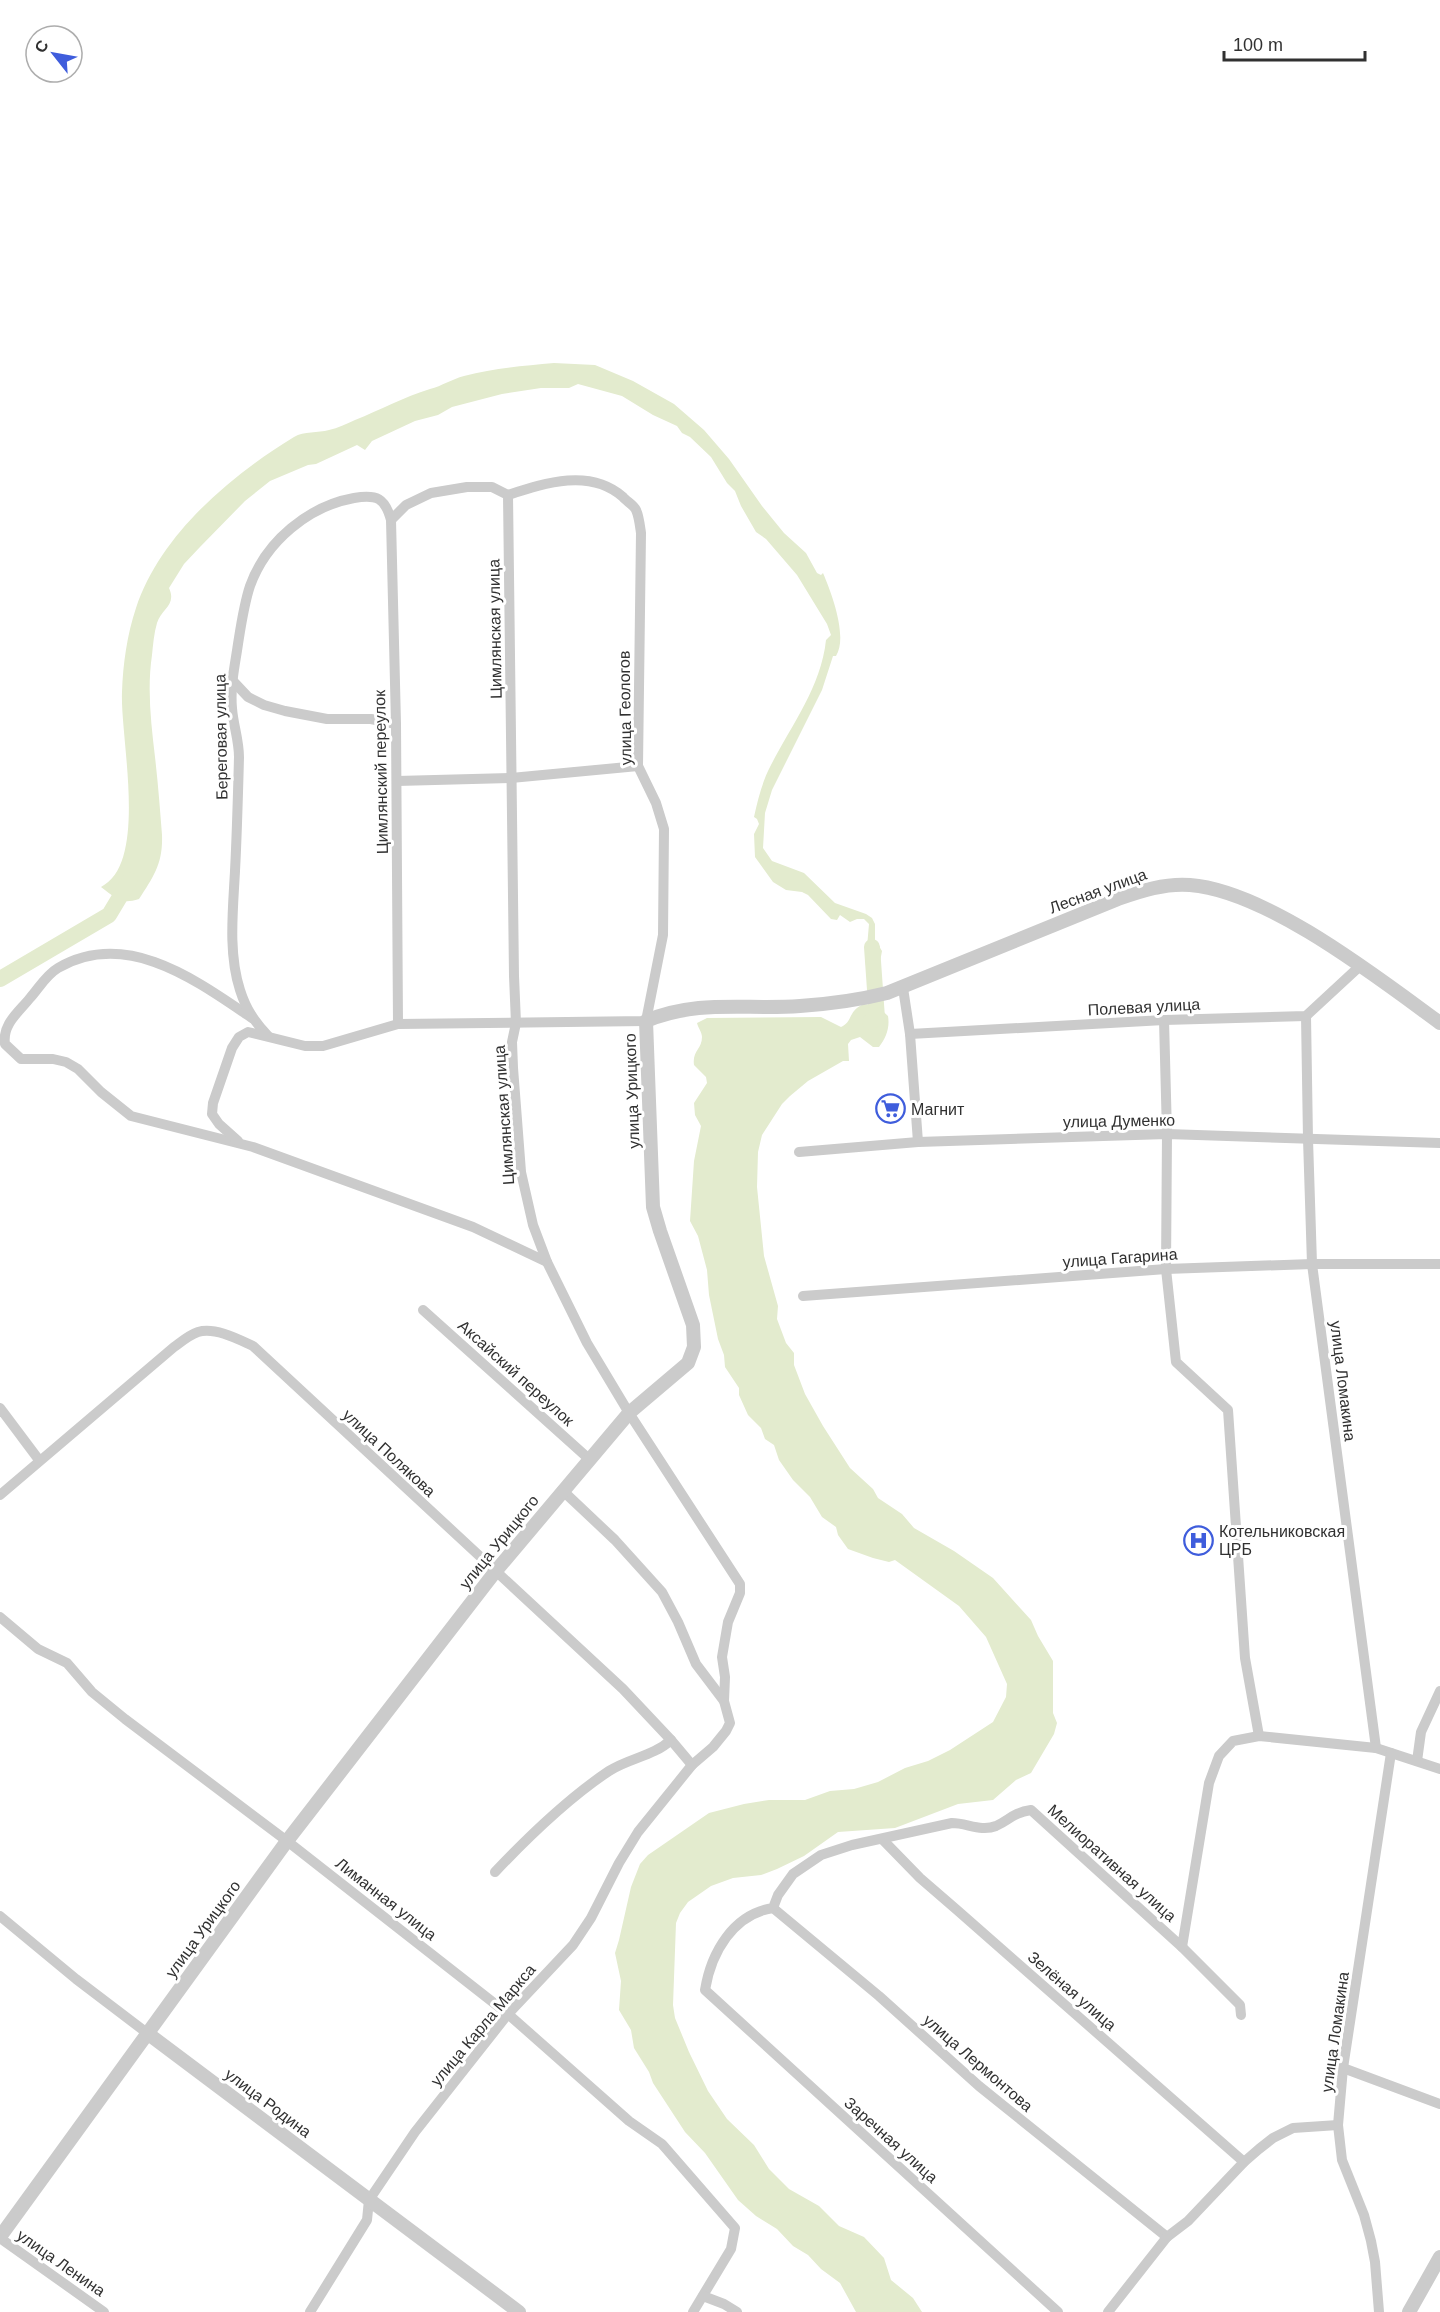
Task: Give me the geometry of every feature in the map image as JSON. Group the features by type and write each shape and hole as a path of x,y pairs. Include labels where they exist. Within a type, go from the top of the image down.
{"street":[{"name":"улица Геологов","path":"508,495 541,484 570,479 592,482 617,493 636,509 641,533 638,766 656,802 664,829 663,935 646,1021"},
{"path":"391,520 406,505 431,493 467,487 492,487 508,495"},
{"name":"Цимлянская улица","path":"508,495 516,1023 512,1042 520,1172 527,1207 547,1262 587,1343 629,1413 740,1584 740,1593 728,1622 724,1647 724,1701 729,1723 726,1731 713,1747 692,1765"},
{"name":"Береговая улица","path":"268,1036 252,1019 238,987 232,922 239,742 232,708 232,680 251,585 260,565 289,530 308,514 325,506 362,497 383,501 387,504 391,520"},
{"name":"Цимлянский переулок","path":"391,520 397,781 398,1024"},
{"path":"232,680 248,697 274,708 316,717 372,719 396,724"},
{"path":"397,781 511,778 638,766"},
{"name":"Лесная улица","path":"887,993 1118,899 1148,889 1181,885 1212,889 1281,916 1360,966 1440,1023"},
{"path":"252,1019 175,970 154,961 110,954 89,957 57,969 10,1020 3,1036 4,1044 21,1059 53,1059 66,1062 78,1069 101,1092 131,1116 238,1141 473,1227 547,1262"},
{"path":"1306,1016 1360,966"},
{"path":"903,988 910,1034 918,1142"},
{"name":"улица Урицкого","path":"0,2237 287,1841 495,1572 629,1413 688,1363 693,1354 695,1339 693,1325 653,1207 646,1021 665,1013 698,1006 800,1006 861,999 887,993"},
{"name":"Полевая улица","path":"910,1034 1164,1020 1306,1016"},
{"name":"улица Ломакина","path":"1306,1016 1312,1264 1376,1749"},
{"path":"1164,1020 1167,1134 1166,1269 1176,1362 1228,1410 1245,1658 1259,1736 1376,1749 1440,1769"},
{"path":"238,1141 219,1124 212,1114 213,1103 232,1048 239,1037 248,1032 305,1046 323,1046 398,1024 646,1021"},
{"name":"улица Думенко","path":"799,1152 918,1142 1167,1134 1440,1143"},
{"name":"улица Гагарина","path":"803,1296 1166,1269 1312,1264 1440,1264"},
{"name":"Аксайский переулок","path":"423,1310 589,1459"},
{"name":"улица Полякова","path":"0,1495 39,1460 190,1336 200,1331 223,1334 253,1346 623,1689 692,1765"},
{"path":"0,1408 39,1460"},
{"path":"562,1490 615,1540 662,1592 696,1664 724,1701"},
{"name":"Лиманная улица","path":"0,1617 38,1649 67,1663 92,1692 125,1719 287,1841 508,2014 629,2121 662,2144 735,2228 732,2249 703,2296"},
{"path":"1416,1761 1420,1732 1440,1691"},
{"name":"Мелиоративная улица","path":"1182,1947 1209,1783 1219,1756 1233,1741 1259,1736"},
{"path":"495,1872 527,1839 580,1792 613,1768 655,1750 671,1740"},
{"name":"улица Ломакина","path":"1379,2312 1375,2262 1364,2215 1342,2160 1338,2125 1343,2068 1391,1753"},
{"name":"улица Карла Маркса","path":"310,2312 367,2220 369,2200 415,2132 508,2014 573,1945 591,1918 619,1863 638,1832 692,1765"},
{"name":"Мелиоративная улица","path":"773,1908 778,1895 793,1875 821,1855 852,1845 952,1823 981,1828 996,1826 1018,1812 1031,1810 1182,1947 1240,2005 1241,2015"},
{"name":"Зелёная улица","path":"883,1840 920,1878 1244,2162"},
{"name":"Заречная улица","path":"773,1908 760,1910 736,1924 712,1962 705,1990 1058,2312"},
{"name":"улица Лермонтова","path":"773,1908 879,1996 979,2086 1167,2237"},
{"name":"улица Родина","path":"0,1916 76,1979 519,2312"},
{"path":"1343,2068 1440,2104"},
{"path":"1108,2312 1167,2237 1188,2221 1244,2162 1273,2138 1293,2128 1338,2125"},
{"name":"улица Ленина","path":"0,2237 104,2312"},
{"path":"1409,2312 1440,2257"},
{"path":"693,2312 703,2296 737,2312"}],"shaded area":[{"path":"554,363 595,365 633,381 674,404 704,430 729,459 784,533 806,553 817,573 821,575 823,573 831,592 840,627 839,648 836,656 833,656 822,690 772,790 765,813 763,848 772,861 804,873 835,903 872,918 875,924 875,940 882,951 879,967 872,969 866,966 865,959 871,957 867,947 869,924 864,919 850,922 840,915 837,920 831,919 808,895 786,890 773,882 755,857 754,834 759,824 754,817 761,791 768,771 818,674 826,640 831,635 827,624 797,575 766,539 756,532 735,491 727,483 711,457 690,437 682,433 677,426 653,415 622,396 578,384 569,388 541,388 502,394 452,407 438,415 415,421 372,441 365,450 357,445 316,464 308,465 270,481 245,501 200,547 184,564 169,588 170,603 159,618 154,639 150,693 162,835 159,861 139,899 123,901 101,887 116,874 124,853 128,827 129,798 122,692 124,660 130,629 147,581 180,532 222,489 298,435 336,428 464,376 497,369"},
{"path":"864,1004 876,1005 888,1016 887,1033 879,1047 873,1047 860,1037 851,1040 848,1044 849,1061 843,1061 808,1081 790,1096 782,1104 762,1135 758,1152 757,1187 764,1256 778,1306 777,1319 786,1343 794,1353 794,1365 805,1394 850,1468 873,1489 878,1498 902,1514 914,1528 954,1551 993,1578 1031,1620 1053,1661 1053,1713 1057,1723 1054,1734 1031,1773 1016,1780 993,1800 958,1804 895,1828 838,1832 804,1856 777,1869 761,1875 733,1878 711,1886 688,1902 676,1923 673,2005 675,2018 689,2052 708,2091 727,2119 754,2145 769,2169 789,2189 819,2206 839,2226 864,2237 884,2258 891,2280 913,2298 922,2312 856,2312 840,2283 821,2269 808,2255 793,2246 777,2229 756,2216 738,2200 705,2153 685,2132 653,2083 634,2048 631,2030 619,2010 621,1981 615,1953 631,1887 640,1864 648,1855 709,1813 769,1800 805,1800 830,1791 854,1789 878,1782 905,1768 928,1761 950,1750 993,1722 1006,1697 1007,1684 986,1637 959,1606 895,1560 889,1562 848,1549 838,1535 836,1527 822,1517 810,1497 793,1480 779,1460 774,1445 765,1439 761,1428 748,1415 739,1395 739,1388 725,1367 709,1295 707,1270 698,1236 690,1221 694,1161 701,1126 695,1115 694,1103 707,1083 706,1077 694,1065 694,1056 702,1037 697,1023 707,1018 821,1017 841,1027 845,1025 855,1009"}],"waterway":[{"path":"0,979 109,915 130,880"},
{"path":"870,1022 877,1018 872,947"}],"place":[{"name":"Магнит","path":"890,1109"},
{"name":"Котельниковская ЦРБ","path":"1198,1540"}]}
